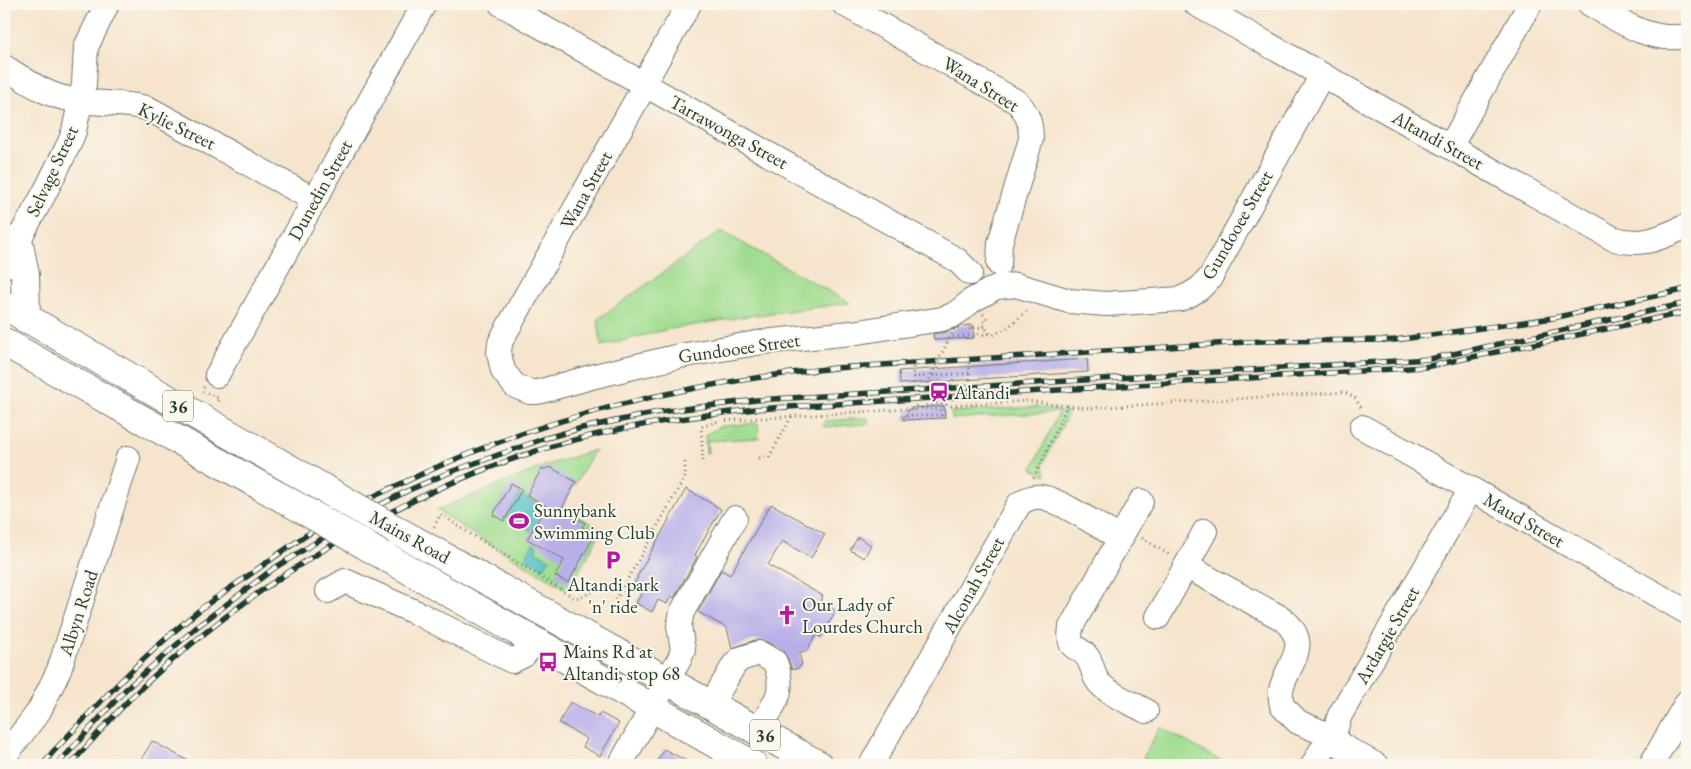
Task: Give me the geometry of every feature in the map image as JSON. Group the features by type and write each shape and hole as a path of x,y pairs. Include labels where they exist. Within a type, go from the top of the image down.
{"main road":[{"path":"15,312 25,275 18,239"},
{"name":"Mains Road","path":"15,312 396,530 819,765"},
{"name":"Mains Road","path":"4,342 753,765"}],"street":[{"name":"Selvage Street","path":"4,266 70,142 84,84 84,56 88,39 107,4"},
{"name":"Dunedin Street","path":"209,380 315,200 424,4"},
{"name":"Tarrawonga Street","path":"501,4 987,273"},
{"name":"Wana Street","path":"508,379 500,362 500,343 645,85 688,4"},
{"name":"Wana Street","path":"844,4 1017,102 1026,113 1031,130 1031,139 987,273"},
{"name":"Altandi Street","path":"1196,4 1594,228 1620,240 1650,241 1687,226"},
{"path":"1450,147 1530,4"},
{"path":"1590,4 1643,32 1662,37 1687,36"},
{"name":"Kylie Street","path":"4,67 55,95 80,101 124,103 149,109 315,200"},
{"name":"Gundooee Street","path":"508,379 530,392 546,391 604,373 680,356 763,342 851,333 942,319 962,309 987,273 1069,301 1094,304 1170,301 1190,296 1210,278 1322,75"},
{"name":"Maud Street","path":"1362,426 1687,612"},
{"name":"Albyn Road","path":"4,756 39,711 59,670 128,458"},
{"name":"Ardargie Street","path":"1313,765 1333,736 1340,715 1471,489"},
{"path":"1030,498 1043,497 1050,499 1120,539"},
{"name":"Alconah Street","path":"871,765 1015,509 1030,498"},
{"path":"1141,501 1071,628 1070,640 1073,646 1088,658 1096,679 1102,687 1146,710"},
{"path":"620,765 683,650 679,626 682,612 735,518"},
{"path":"1158,617 1205,531"},
{"path":"1186,566 1283,619 1293,628 1298,642 1296,656 1280,692 1282,706 1298,722 1333,736 1342,746 1376,765"},
{"path":"328,591 345,581 417,613 512,661 524,655 534,641"},
{"path":"710,704 734,665 740,659 759,653 775,662 781,683 780,693 758,731"},
{"path":"1651,765 1687,702"}],"path":[{"path":"987,273 987,319 982,324 990,334"},
{"path":"947,337 997,334 1029,309"},
{"path":"911,416 954,329 985,327"},
{"path":"969,363 970,383"},
{"path":"913,367 914,386"},
{"path":"913,377 970,373"},
{"path":"197,393 209,380"},
{"path":"922,408 926,405 946,403 951,406 1026,401 1090,408 1344,392 1355,398 1362,408 1362,426"},
{"path":"1030,498 1037,470 1067,406"},
{"path":"703,461 701,427 719,421 922,408 940,408 941,415 902,417"},
{"path":"760,458 769,457 792,416"},
{"path":"616,600 685,477 685,462"},
{"path":"432,530 441,514 573,597 580,598 597,589"},
{"path":"1120,539 1142,538 1186,566"}],"green space":[{"path":"721,231 850,303 742,317 665,330 601,346 598,319"},
{"path":"1034,407 1057,410 1059,412 952,419 951,412"},
{"path":"1059,412 1069,412 1043,464 1046,475 1032,469"},
{"path":"868,418 868,424 824,427 824,421"},
{"path":"758,423 759,438 707,441 708,453 706,453 705,435 721,426"},
{"name":"Sunnybank Swimming Club","path":"595,450 562,507 602,530 568,590 468,531 437,510 547,465"},
{"path":"1160,727 1228,765 1139,765"}],"water":[{"path":"519,494 571,523 558,546 506,517"},
{"path":"533,544 537,546 535,551 550,559 544,568 525,558"}],"building":[{"path":"973,325 974,338 934,340 933,334 947,332 961,326"},
{"path":"1087,359 1088,372 900,384 899,371"},
{"path":"944,406 945,418 903,420 910,408"},
{"path":"550,467 576,482 561,510 585,523 582,527 594,534 568,583 555,576 564,560 527,539 546,506 527,495 541,470"},
{"path":"511,483 522,489 504,521 493,515"},
{"path":"686,489 721,509 695,555 697,557 674,598 671,596 667,604 658,600 652,612 636,603 643,591 633,585"},
{"path":"771,504 825,534 811,558 782,541 768,565 823,596 820,602 836,611 821,637 816,635 807,651 799,653 802,664 799,668 792,670 788,658 782,650 765,641 755,640 732,648 727,628 698,612 721,570 730,575"},
{"path":"858,537 871,545 864,558 850,550"},
{"path":"570,702 598,717 600,713 619,723 600,756 583,747 587,739 559,723"},
{"path":"152,741 196,765 138,765"},
{"path":"664,749 694,765 655,765"}],"railway":[{"path":"43,765 52,753 136,666 197,612 308,534 367,499 462,456 565,420 671,393 780,374 835,368 1263,341 1395,340 1553,318 1687,289"},
{"path":"57,765 126,689 198,626 273,569 353,519 407,491 450,472 543,439 582,428 659,412 756,400 1430,359 1687,303"},
{"path":"70,765 123,706 158,672 215,625 283,576 365,526 407,503 450,483 494,465 586,437 691,417 755,409 1425,367 1687,312"}],"place":[{"name":"Altandi","path":"939,392"},
{"name":"Sunnybank Swimming Club","path":"519,521"},
{"name":"Altandi park 'n' ride","path":"613,560"},
{"name":"Our Lady of Lourdes Church","path":"787,615"},
{"name":"Mains Rd at Altandi, stop 68","path":"548,662"}]}
